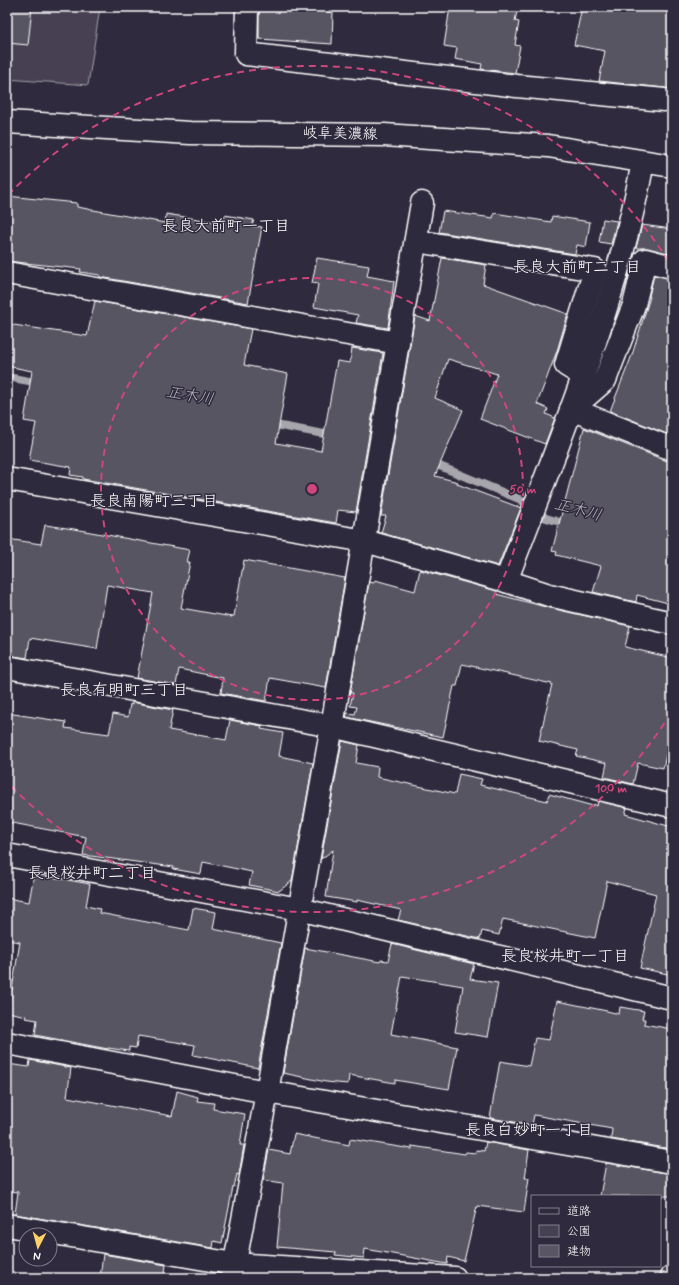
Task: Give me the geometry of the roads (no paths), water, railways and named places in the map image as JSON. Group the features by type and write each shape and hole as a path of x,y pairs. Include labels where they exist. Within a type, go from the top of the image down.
{"street":[{"path":"247,7 246,54 517,86 664,100"},
{"name":"岐阜美濃線","path":"7,122 190,133 384,134 548,146 672,166"},
{"path":"506,581 584,376 612,287 635,203 642,162"},
{"path":"233,1271 267,1092 365,541 422,203"},
{"path":"416,241 595,270 566,365 584,376"},
{"path":"571,409 605,380 634,305 645,260 672,267"},
{"path":"7,273 398,343"},
{"path":"571,409 672,449"},
{"path":"7,479 365,541 506,581 549,595 672,623"},
{"path":"7,667 332,726 672,806"},
{"path":"7,855 299,910 672,998"},
{"path":"7,1042 267,1092 672,1162"},
{"path":"7,1225 233,1271 455,1278"}],"waterway":[{"name":"正木川","path":"7,377 40,383"},
{"name":"正木川","path":"270,424 335,436"},
{"name":"正木川","path":"430,462 519,499 546,518 570,525"}],"district":[{"name":"長良大前町一丁目","path":"226,226"},
{"name":"長良大前町二丁目","path":"577,267"},
{"name":"長良南陽町三丁目","path":"154,501"},
{"name":"長良有明町三丁目","path":"124,690"},
{"name":"長良桜井町二丁目","path":"92,873"},
{"name":"長良桜井町一丁目","path":"565,956"},
{"name":"長良白妙町一丁目","path":"529,1130"}]}
